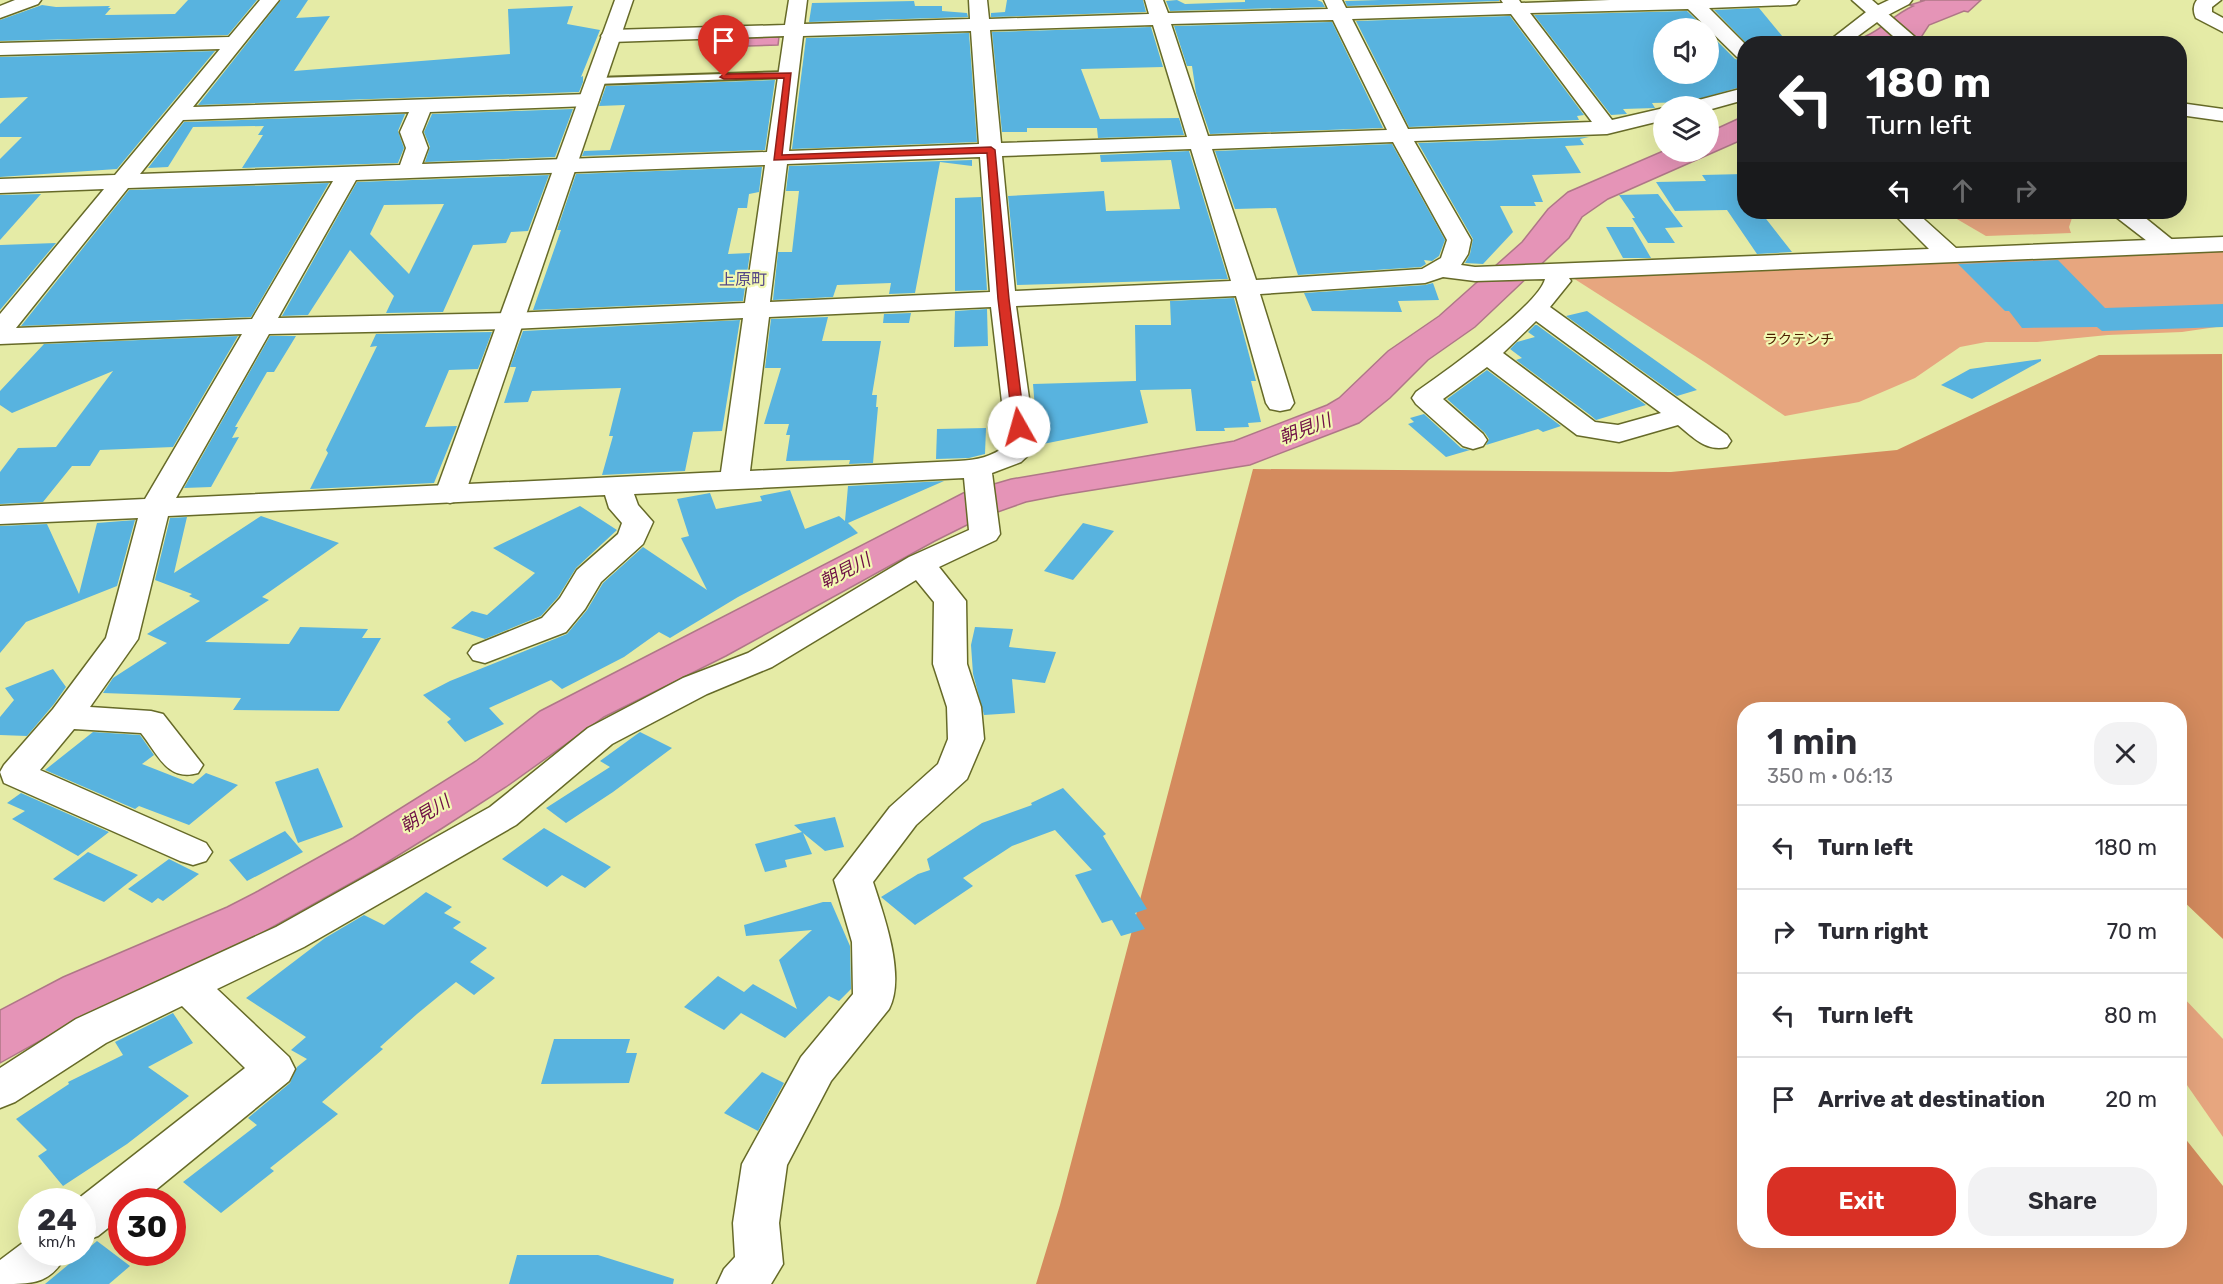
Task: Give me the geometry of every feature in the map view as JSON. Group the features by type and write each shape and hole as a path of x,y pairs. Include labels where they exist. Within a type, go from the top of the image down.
{"street":[{"path":"0,12 32,0"},
{"path":"0,331 270,0"},
{"path":"450,494 624,0"},
{"path":"734,481 798,0"},
{"path":"611,36 794,31 978,12 1790,0"},
{"path":"1861,0 1904,36"},
{"path":"1846,36 1903,0"},
{"path":"2212,0 2203,4 2203,14 2223,26"},
{"path":"1692,2 1737,46"},
{"path":"1513,4 1607,128"},
{"path":"0,336 260,326 511,321 1246,288 1425,276 1442,270 1451,264 1458,251 1459,240 1400,135 1336,7"},
{"path":"1156,10 1246,288 1280,403"},
{"path":"0,515 734,481 978,475 988,467 1011,459 1022,448 1003,299 978,12"},
{"path":"0,49 234,43"},
{"path":"176,114 422,105 592,90"},
{"path":"1719,101 1737,96"},
{"path":"409,171 417,148 411,132 422,105"},
{"path":"2187,110 2223,115"},
{"path":"0,186 1607,128 1653,117"},
{"path":"193,852 17,774 66,717 122,639 155,508 348,174"},
{"path":"1910,219 1950,255"},
{"path":"2133,219 2168,246"},
{"path":"1442,270 1475,274 2223,244"},
{"path":"1473,440 1426,398 1487,354 1535,308 1559,281 1553,271"},
{"path":"1535,308 1717,441"},
{"path":"1487,354 1587,429 1619,434 1683,415"},
{"path":"0,1090 91,1031 290,937 503,816 600,736 695,686 760,660 920,564 985,534 978,475"},
{"path":"485,653 554,626 574,602 588,577 632,538 638,522 624,508 616,486"},
{"path":"741,1284 759,1264 756,1223 765,1164 816,1069 874,998 872,942 853,880 903,816 954,770 966,739 964,707 950,664 950,601 920,564"},
{"path":"66,717 151,722 185,765"},
{"path":"96,1211 273,1069 188,986"},
{"path":"6,1284 28,1266"}],"lane":[{"path":"592,90 788,75"}],"green space":[{"path":"1957,219 2072,219 2069,227 2071,233 1986,236"},
{"name":"ラクテンチ","path":"2223,247 2223,326 2182,332 2108,335 2037,342 1986,342 1960,347 1915,378 1859,402 1785,416 1573,278"},
{"path":"2187,1001 2223,1039 2223,1137 2187,1085"}],"shaded area":[{"path":"2222,354 2223,939 2187,905 2187,702 1737,702 1737,1248 2187,1248 2187,1141 2223,1186 2223,1284 1036,1284 1060,1205 1253,469 1671,472 1897,450 2099,355"}],"water":[{"path":"1920,0 1981,0 1968,12 1964,11 1929,25 1922,36 1866,36 1913,6 1910,5 1923,1"},
{"path":"779,37 778,45 716,47 718,39"},
{"path":"1737,119 1737,142 1719,150 1719,127"},
{"name":"朝見川","path":"1653,155 1653,162 1692,162 1608,199 1582,217 1569,238 1475,327 1428,360 1390,398 1359,423 1250,465 1026,502 981,518 726,656 604,717 506,787 441,829 378,868 244,943 74,1022 0,1063 0,1010 63,977 227,907 258,891 353,838 476,761 540,711 963,493 1011,479 1234,441 1327,405 1339,398 1388,351 1439,316 1522,242 1548,209 1568,192"}],"building":[{"path":"188,0 257,0 228,35 0,41 0,20 42,5 110,6 108,8 111,8 105,15 175,14"},
{"path":"281,0 308,0 296,18 330,16 294,71 510,54 508,9 573,6 567,24 600,30 581,77 583,76 583,82 579,92 198,105"},
{"path":"1007,0 1143,0 1146,12 991,17 991,13 1005,12"},
{"path":"1177,0 1185,4 1245,2 1245,0 1317,0 1325,7 1170,11 1166,1"},
{"path":"914,1 915,6 942,6 942,11 967,13 968,17 809,22 812,3"},
{"path":"1345,1 1499,1 1347,6"},
{"path":"1759,8 1782,36 1739,36 1714,10"},
{"path":"1687,11 1694,18 1653,18 1653,84 1719,84 1719,43 1737,59 1737,88 1709,96 1653,96 1653,108 1623,109 1627,114 1611,115 1534,15"},
{"path":"1510,16 1584,115 1577,116 1579,120 1409,127 1356,21"},
{"path":"1332,22 1383,128 1210,134 1196,93 1192,66 1187,66 1174,26"},
{"path":"1151,27 1163,67 1081,69 1100,119 1179,118 1184,135 1098,138 1097,128 1027,128 1027,132 1002,132 992,32"},
{"path":"969,33 977,142 792,149 806,38"},
{"path":"215,51 117,169 0,177 0,159 22,137 0,137 0,124 28,97 0,98 0,57"},
{"path":"775,80 765,150 582,156 584,151 610,150 625,105 599,106 606,86"},
{"path":"573,109 555,157 425,162 430,147 424,132 432,114"},
{"path":"405,114 398,131 404,148 398,163 242,168 263,135 258,135 264,126 193,127 168,167 148,168 184,122"},
{"path":"1589,137 1580,139 1584,145 1565,146 1581,173 1532,175 1543,202 1534,202 1536,206 1500,206 1513,232 1483,264 1465,263 1470,254 1473,239 1418,143"},
{"path":"1392,144 1445,240 1439,256 1432,261 1424,260 1426,264 1421,267 1298,275 1276,208 1235,209 1215,151"},
{"path":"1189,151 1228,279 1017,285 1008,196 1104,191 1106,211 1180,209 1171,160 1101,162 1100,155"},
{"path":"972,160 972,166 940,162 915,293 889,294 891,283 837,285 833,297 773,300 778,252 792,252 799,191 786,191 789,166"},
{"path":"762,167 759,192 749,194 747,208 738,208 728,254 750,253 743,301 533,310 561,230 557,230 576,174"},
{"path":"1737,174 1737,219 1766,219 1792,252 1757,254 1727,210 1675,211 1656,182 1706,181 1702,175"},
{"path":"549,175 528,231 511,232 506,243 473,245 443,312 386,313 394,296 350,250 308,315 282,316 357,182","holes":["444,204 409,274 370,234 384,205"]},
{"path":"329,183 251,317 21,326 129,190"},
{"path":"41,194 0,240 0,195"},
{"path":"1658,194 1683,227 1665,228 1675,243 1648,243 1632,218 1635,218 1619,195"},
{"path":"981,197 987,290 955,291 955,198"},
{"path":"1606,227 1633,227 1651,258 1623,258"},
{"path":"56,243 0,310 0,245"},
{"path":"2058,260 2105,308 2223,304 2223,327 2102,331 2097,327 2022,328 2009,311 2005,311 1958,264"},
{"path":"1433,283 1439,300 1398,301 1402,312 1312,311 1304,293 1425,285"},
{"path":"1234,298 1256,381 1251,381 1261,422 1248,423 1249,427 1224,428 1225,431 1196,431 1191,389 1140,390 1148,423 1038,445 1033,384 1136,381 1135,325 1171,325 1170,301"},
{"path":"987,309 988,346 954,347 955,311"},
{"path":"1587,311 1697,390 1677,396 1566,316"},
{"path":"911,313 909,323 883,323 884,314"},
{"path":"828,317 822,341 881,341 872,395 877,395 876,407 878,407 873,463 849,464 850,460 786,461 790,435 786,435 789,424 764,424 781,368 765,368 771,319"},
{"path":"740,320 722,431 693,432 685,471 602,475 613,436 609,436 621,388 532,391 528,402 504,403 516,367 510,367 523,331"},
{"path":"1535,325 1646,405 1596,420 1516,360 1522,358 1510,349 1517,342 1535,337 1528,332"},
{"path":"492,332 478,369 449,370 425,427 457,426 434,483 310,489 328,453 326,450 377,346 370,347 376,334"},
{"path":"238,336 173,447 100,450 90,466 72,466 43,502 0,504 0,472 18,448 56,447 113,371 12,413 0,405 0,391 44,344"},
{"path":"270,336 296,336 274,372 267,372 235,427 238,427 232,438 239,437 211,487 184,488"},
{"path":"2041,359 1972,399 1941,385 1970,369"},
{"path":"1487,370 1561,426 1543,432 1538,429 1486,445 1489,439 1485,433 1447,399"},
{"path":"1424,414 1461,448 1470,450 1446,457 1408,424 1414,422 1410,418"},
{"path":"986,428 985,454 969,458 936,459 937,429"},
{"path":"944,481 848,523 858,533 738,597 670,638 659,632 624,657 562,689 551,680 489,708 504,724 465,742 447,722 451,719 423,695 450,681 567,634 587,610 603,583 643,547 707,590 681,538 689,536 677,499 710,493 716,509 762,501 760,496 790,490 805,529 839,516 845,521 848,486"},
{"path":"580,506 617,530 576,568 558,597 541,616 485,639 451,628 472,611 487,615 535,573 493,548"},
{"path":"261,516 339,543 262,597 269,600 205,642 289,644 300,627 368,629 362,638 381,638 339,711 233,710 241,698 103,693 113,678 167,643 147,634 200,601 189,596 192,594 155,580 170,518 187,517 174,573"},
{"path":"135,520 117,586 26,622 0,653 0,526 47,524 79,594 97,523"},
{"path":"1083,523 1114,531 1073,580 1044,571"},
{"path":"975,627 1013,629 1009,647 1056,652 1045,683 1012,679 1015,713 984,715 973,674 971,645"},
{"path":"53,669 66,687 54,704 27,736 0,735 0,717 14,700 5,688"},
{"path":"93,732 140,735 154,755 142,764 193,784 206,773 238,785 189,825 139,806 135,809 45,770"},
{"path":"640,732 672,748 613,792 566,823 546,808 610,767 600,761"},
{"path":"318,768 343,827 298,843 275,782"},
{"path":"1063,788 1106,834 1103,836 1147,909 1135,913 1145,929 1121,936 1112,920 1102,923 1075,875 1092,870 1055,830 1012,846 963,878 973,886 915,925 881,897 918,874 930,870 927,859 982,823 1032,805 1031,803"},
{"path":"21,793 109,832 78,856 12,819 25,811 7,803"},
{"path":"835,817 844,847 825,851 803,833 812,854 785,860 787,867 765,872 755,844 802,832 794,825"},
{"path":"544,828 611,867 585,888 562,875 547,887 502,859"},
{"path":"285,831 303,852 247,881 229,860"},
{"path":"88,852 138,875 104,902 53,879"},
{"path":"169,859 199,874 163,901 158,898 152,903 128,889"},
{"path":"426,892 452,907 444,913 461,922 453,928 487,948 470,962 495,978 474,995 456,982 417,1014 380,1047 383,1049 322,1102 338,1114 270,1168 274,1171 221,1213 183,1182 257,1125 248,1118 290,1083 297,1067 307,1059 291,1050 306,1037 246,998 325,938 364,915 384,925"},
{"path":"823,902 831,902 850,946 851,989 839,1001 829,996 785,1038 741,1013 724,1030 684,1007 718,976 744,992 753,984 797,1009 779,960 812,930 746,936 744,925"},
{"path":"173,1013 193,1043 148,1067 189,1096 127,1144 63,1186 38,1156 47,1150 16,1119 69,1084 68,1082 123,1055 115,1042"},
{"path":"554,1039 630,1039 626,1053 637,1053 629,1083 541,1084"},
{"path":"762,1072 784,1083 758,1131 724,1113"},
{"path":"96,1242 108,1249 108,1266 130,1266 109,1284 45,1284 67,1266 96,1266"},
{"path":"517,1255 598,1255 674,1279 673,1284 509,1284"}],"district":[{"name":"上原町","path":"743,279"}],"route":[{"path":"724,77 788,75 777,158 991,150 1003,299 1019,427"}]}
